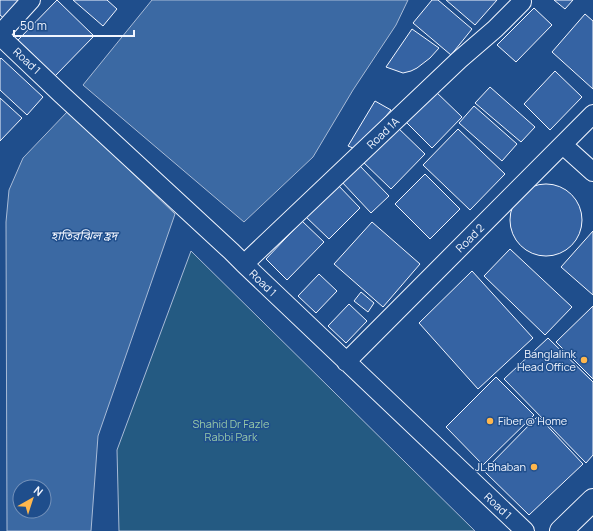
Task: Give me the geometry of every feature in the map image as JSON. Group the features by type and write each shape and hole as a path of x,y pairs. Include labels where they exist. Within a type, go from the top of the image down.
{"main road":[{"path":"561,531 593,500"}],"street":[{"path":"0,35 31,0"},
{"name":"Road 1A","path":"244,264 453,65 495,29 522,2"},
{"name":"Road 1","path":"0,35 231,251 525,531"},
{"name":"Road 2","path":"346,362 593,114"},
{"path":"563,145 593,172"}],"green space":[{"name":"Shahid Dr Fazle Rabbi Park","path":"191,251 475,531 119,531 117,450"}],"water":[{"path":"152,0 408,0 396,25 353,90 313,157 244,222 83,85"},
{"name":"হাতিরঝিল হ্রদ","path":"68,111 175,214 98,436 91,531 7,531 6,222 9,190 23,158"}],"building":[{"path":"0,0 26,0 6,20 0,15"},
{"path":"57,0 94,36 55,76 18,40"},
{"path":"73,0 107,0 117,9 103,26"},
{"path":"432,0 438,0 472,29 451,55 413,23"},
{"path":"446,0 497,0 475,25"},
{"path":"554,0 573,0 565,9"},
{"path":"534,8 552,25 516,62 497,45"},
{"path":"585,14 593,21 593,89 552,52"},
{"path":"412,29 439,48 430,58 411,71 403,73 386,67"},
{"path":"1,58 43,97 27,115 0,90"},
{"path":"555,71 582,97 550,130 524,104"},
{"path":"490,87 535,127 521,142 475,103"},
{"path":"434,90 462,117 432,148 404,120"},
{"path":"0,98 22,118 0,141"},
{"path":"375,101 391,110 358,150 348,146"},
{"path":"474,106 517,144 502,161 459,123"},
{"path":"395,125 425,154 391,189 361,160"},
{"path":"458,129 505,174 470,210 423,165"},
{"path":"358,164 389,196 371,213 341,181"},
{"path":"425,174 460,209 430,239 395,204"},
{"path":"337,184 360,208 329,239 305,216"},
{"path":"546,184 566,190 576,200 582,220 576,240 566,250 546,256 526,250 516,240 510,220 516,200 526,190"},
{"path":"302,221 324,242 287,280 266,259"},
{"path":"372,222 420,264 383,307 334,264"},
{"path":"593,231 593,295 561,267"},
{"path":"510,249 572,307 545,335 484,276"},
{"path":"472,271 533,338 478,389 419,323"},
{"path":"319,274 337,291 316,313 298,296"},
{"path":"361,292 374,303 368,312 354,301"},
{"path":"349,304 367,321 346,343 328,326"},
{"name":"Banglalink Head Office","path":"593,306 593,379 556,342"},
{"path":"548,338 593,382 593,455 586,463 504,379"},
{"name":"Fiber @ Home","path":"496,377 534,415 483,465 446,427"},
{"name":"JL Bhaban","path":"538,416 583,464 529,515 484,471"}],"place":[{"name":"Banglalink Head Office","path":"584,360"},
{"name":"Fiber @ Home","path":"490,421"},
{"name":"JL Bhaban","path":"534,467"}]}
